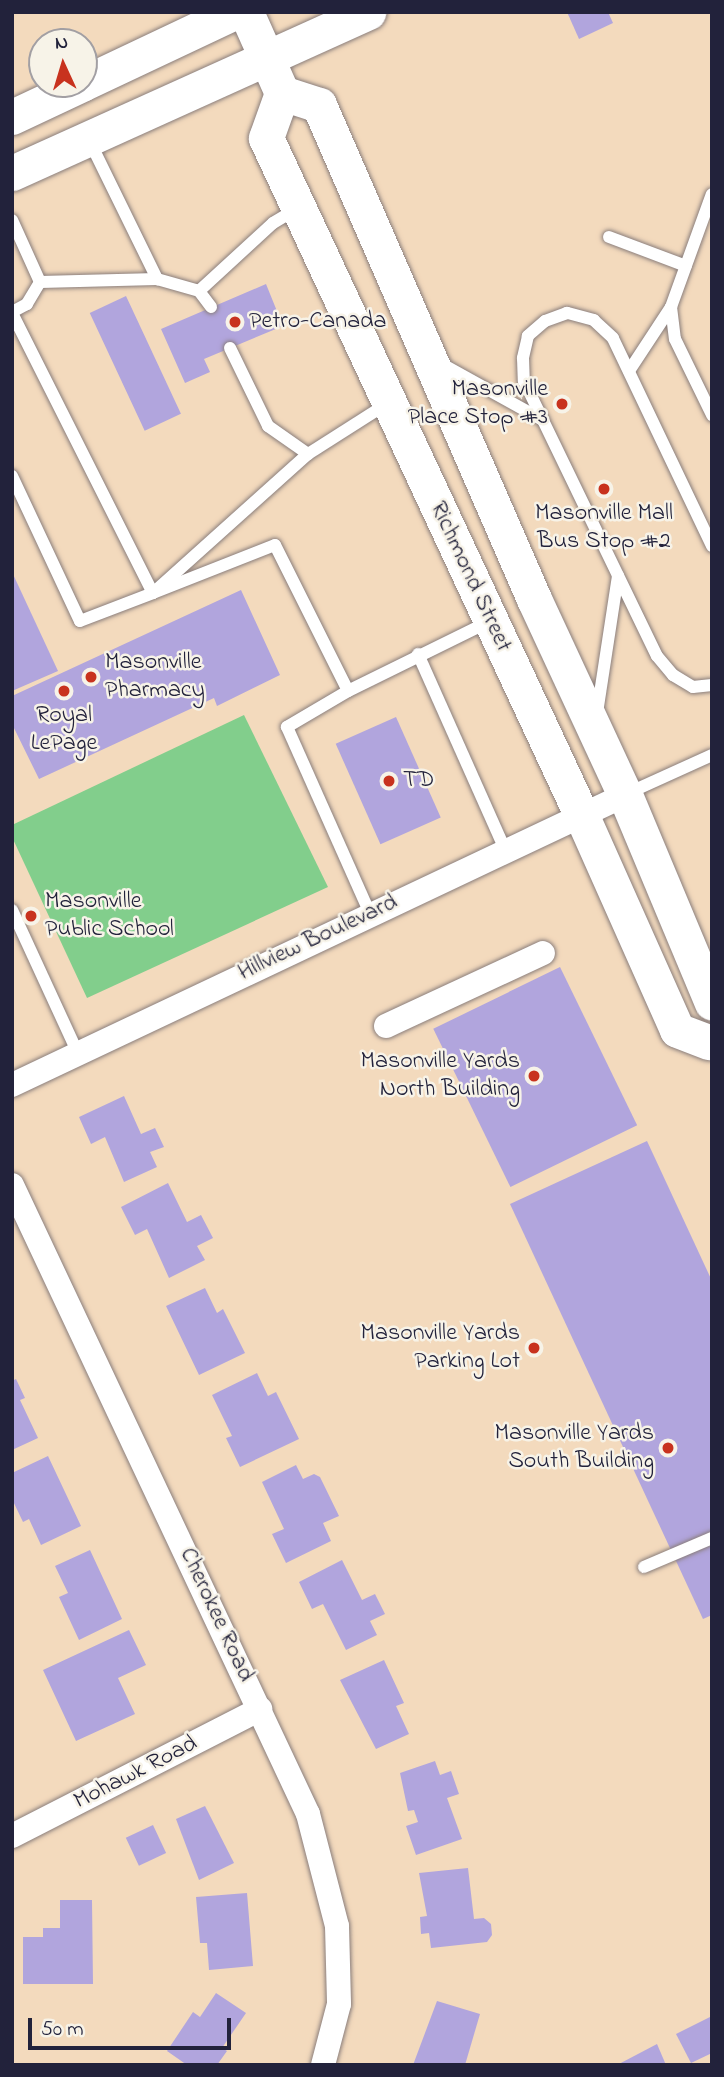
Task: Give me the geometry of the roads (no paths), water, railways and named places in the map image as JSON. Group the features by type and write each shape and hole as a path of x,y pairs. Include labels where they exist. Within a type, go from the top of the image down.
{"main road":[{"path":"98,77 234,12"},
{"path":"246,12 282,93"},
{"path":"12,173 368,12"},
{"name":"Richmond Street","path":"711,1038 677,1030 581,814 266,138 282,93 319,105 595,726 712,1003"},
{"path":"12,117 53,98"}],"street":[{"name":"Hillview Boulevard","path":"12,1085 77,1051 625,795"},
{"path":"386,1026 543,953"},
{"name":"Cherokee Road","path":"12,1185 308,1814 337,1926 339,2004 323,2065"},
{"name":"Mohawk Road","path":"12,1836 260,1710"}],"lane":[{"path":"88,139 157,279"},
{"path":"629,371 671,307 712,194"},
{"path":"200,291 273,223 298,207"},
{"path":"12,220 40,282"},
{"path":"609,237 686,266"},
{"path":"40,282 157,279 200,291 211,307"},
{"path":"40,282 27,304 12,312 153,593"},
{"path":"671,307 675,339 712,415"},
{"path":"712,546 613,338 594,320 567,313 545,321 528,336 523,358 524,381 657,656 673,675 693,687 712,685"},
{"path":"230,348 268,426 308,454"},
{"path":"431,359 543,421"},
{"path":"153,593 308,454 388,403"},
{"path":"12,477 80,621 275,545 348,691"},
{"path":"696,512 712,525"},
{"path":"595,726 618,575"},
{"path":"370,913 287,727 418,654 490,621"},
{"path":"418,654 505,849"},
{"path":"625,795 712,755"},
{"path":"12,910 77,1051"},
{"path":"644,1567 712,1538"}],"place":[{"name":"Petro-Canada","path":"235,322"},
{"name":"Masonville Place Stop #3","path":"562,404"},
{"name":"Masonville Mall Bus Stop #2","path":"604,489"},
{"name":"Masonville Pharmacy","path":"91,677"},
{"name":"Royal LePage","path":"64,691"},
{"name":"TD","path":"389,781"},
{"name":"Masonville Public School","path":"31,916"},
{"name":"Masonville Yards North Building","path":"534,1076"},
{"name":"Masonville Yards Parking Lot","path":"534,1348"},
{"name":"Masonville Yards South Building","path":"668,1448"}]}
